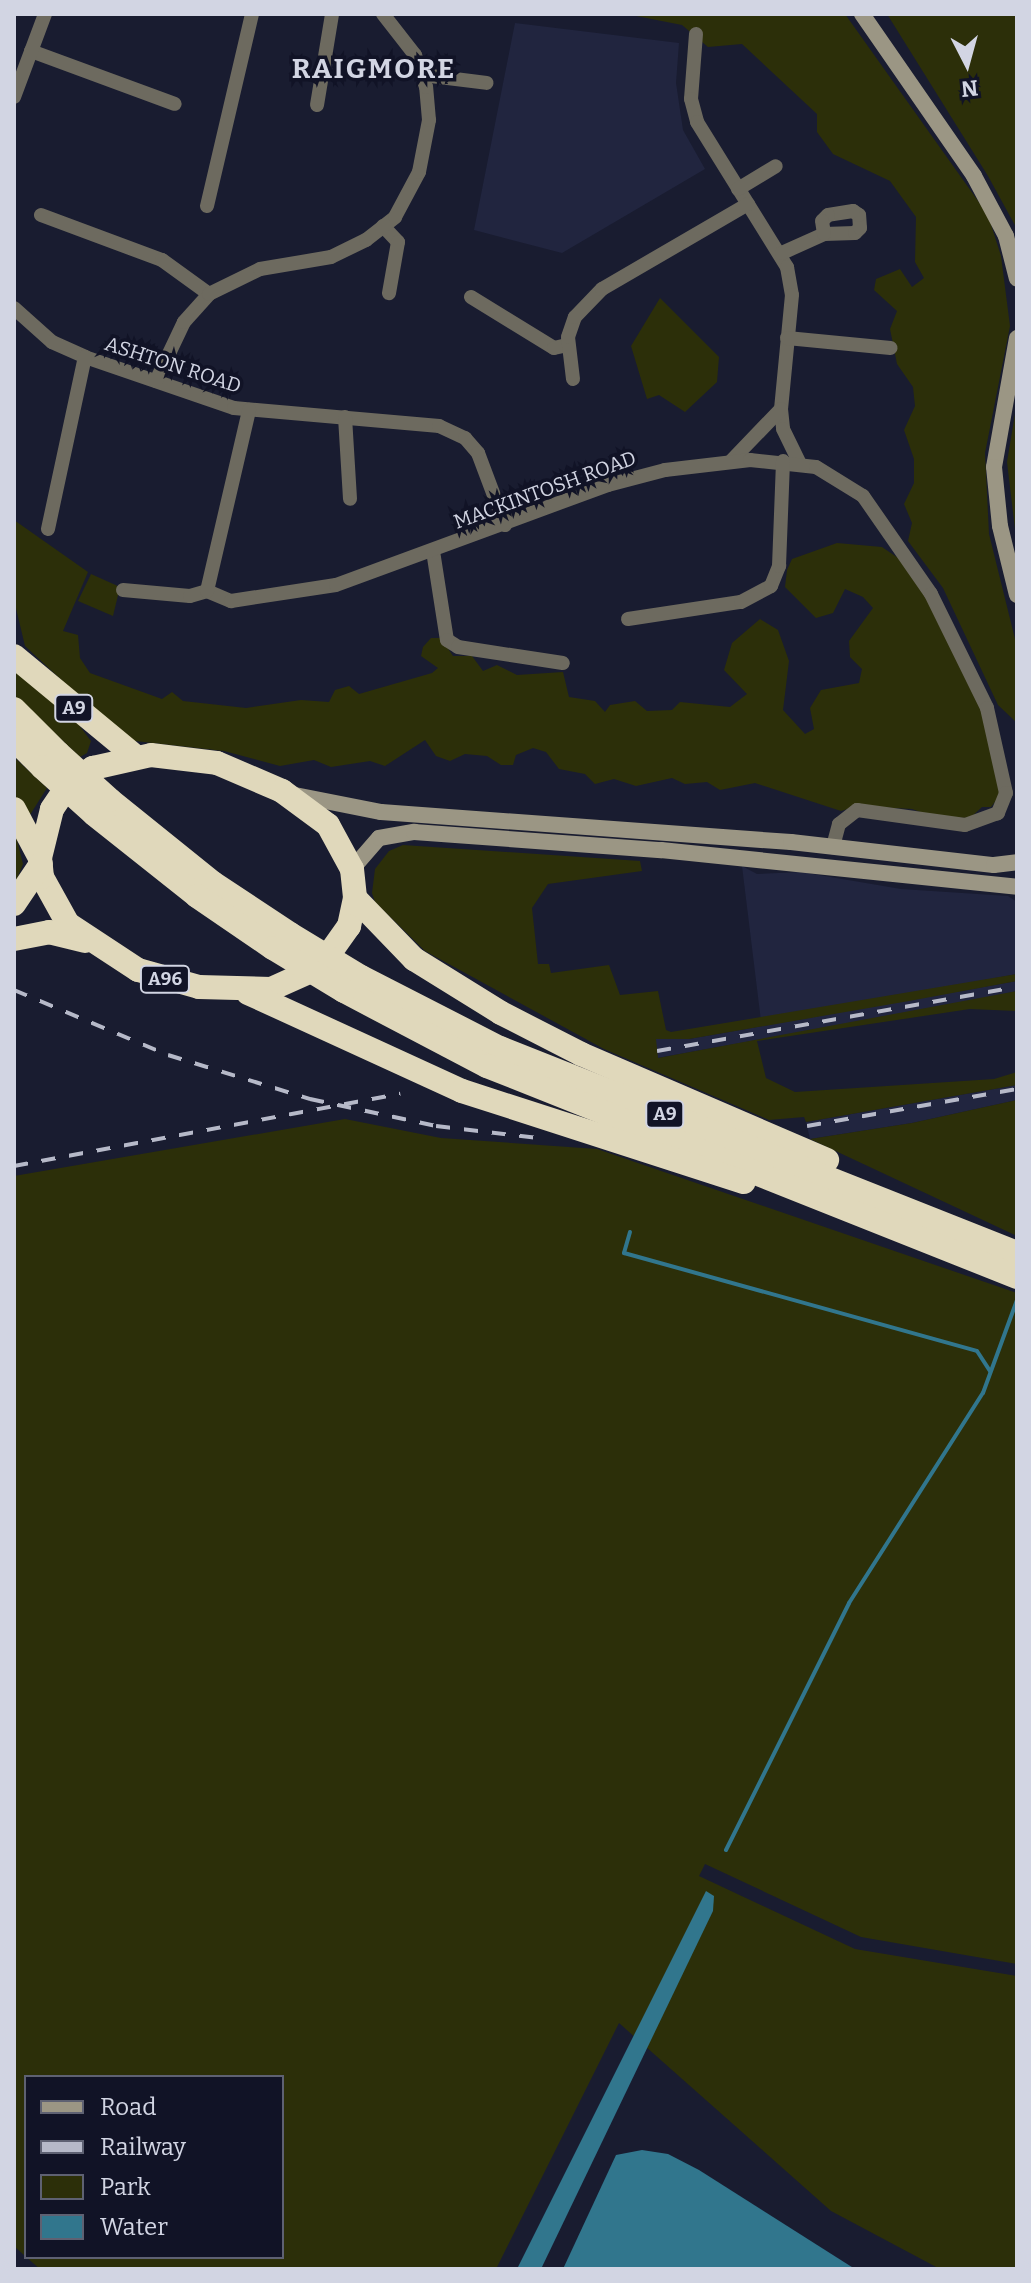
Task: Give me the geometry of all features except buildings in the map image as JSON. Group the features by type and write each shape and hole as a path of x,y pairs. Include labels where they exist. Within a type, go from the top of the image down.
{"highway":[{"name":"A9","path":"14,656 136,757"},
{"name":"A9","path":"14,709 50,760"},
{"name":"A9","path":"14,739 50,760 102,807 213,883 281,941 487,1066 867,1214 1017,1277"},
{"name":"A96","path":"14,904 40,861 58,798 93,768 136,757 217,763 282,791 328,825 352,869 355,898 349,926 336,948 301,979 246,992 159,977 91,944 49,932 14,939"},
{"path":"14,809 40,861"},
{"name":"A96","path":"40,861 56,908 91,944"},
{"name":"A9","path":"355,898 414,959 501,1013 581,1054 923,1201 976,1234"},
{"name":"A9","path":"352,984 500,1048 976,1234 1017,1253"},
{"name":"A9","path":"246,992 462,1091 736,1180 867,1214"}],"main road":[{"path":"862,14 974,176 1006,236 1017,279"},
{"path":"1017,338 994,467 1000,526 1017,595"},
{"path":"282,791 381,812 833,847 994,865 1017,862"},
{"path":"352,869 379,838 414,832 890,873 1017,887"},
{"path":"833,847 837,858 871,861 890,873"}],"street":[{"path":"14,97 45,14"},
{"path":"207,206 252,14"},
{"path":"317,105 332,14"},
{"path":"156,381 184,322 209,294 260,269 331,257 395,217 419,172 429,120 423,75 383,14"},
{"path":"696,34 691,99 697,122 782,253 792,295 781,409 783,429 799,462 828,473 863,496 901,546 969,663 1006,781 1002,808 977,824 857,810 839,824 833,847"},
{"path":"31,51 175,104"},
{"path":"423,75 487,83"},
{"path":"738,189 776,166"},
{"path":"573,379 567,345 575,317 602,289 748,204"},
{"path":"41,215 162,260 209,294"},
{"path":"383,226 398,242 389,293"},
{"path":"782,253 824,234"},
{"path":"471,297 554,348 567,345"},
{"name":"ASHTON ROAD","path":"14,308 52,342 85,357 249,410 439,426 465,438 478,453 505,525"},
{"path":"787,338 891,348"},
{"name":"ASHTON ROAD","path":"48,529 85,357"},
{"path":"731,461 781,409"},
{"path":"207,591 249,410"},
{"path":"345,417 350,499"},
{"name":"MACKINTOSH ROAD","path":"123,590 178,596 207,591 231,601 318,589 651,473 731,461 799,462"},
{"path":"628,619 741,602 771,586 779,566 783,461"},
{"path":"433,551 447,640 458,647 563,663"}],"shaded area":[{"path":"515,23 679,43 676,83 683,130 705,169 562,253 474,230"},
{"path":"742,866 757,874 801,872 901,889 1008,896 1017,902 1017,974 761,1021"},
{"path":"1017,981 1017,991 978,1000 657,1058 655,1039 689,1039"},
{"path":"1017,1085 1017,1100 912,1123 810,1139 806,1122"}],"green space":[{"path":"626,14 845,14 988,215 1001,256 1010,326 985,453 989,534 1017,647 1017,723 998,705 943,588 908,541 912,523 904,504 914,483 914,459 904,430 915,406 913,387 897,364 890,329 897,311 874,290 876,279 900,269 912,287 924,278 915,262 916,217 890,181 833,154 817,132 817,114 742,44 708,47 682,25"},
{"path":"887,14 1017,14 1017,229 988,176"},
{"path":"660,298 719,357 717,382 685,412 659,395 647,399 631,346"},
{"path":"1017,402 1017,546 1007,462"},
{"path":"14,520 88,572 63,631 78,635 80,658 90,673 162,699 172,692 183,701 246,708 301,700 329,702 335,690 349,686 359,694 432,673 438,668 421,656 423,647 431,638 441,638 453,656 472,656 483,671 497,665 517,675 563,672 569,697 595,701 605,712 610,705 635,701 647,711 672,710 680,702 730,707 747,694 724,670 732,643 760,619 778,630 789,661 783,710 805,734 814,729 810,708 821,690 859,683 862,669 850,657 849,641 873,608 863,597 845,589 833,613 816,618 785,587 787,570 792,559 837,543 882,547 901,560 934,609 982,703 1000,795 991,807 982,807 970,818 934,817 912,809 858,806 841,811 755,783 720,790 707,782 685,784 672,778 636,786 614,779 595,784 585,774 559,769 546,752 533,748 516,755 513,765 501,765 487,756 465,754 450,761 436,756 425,740 385,766 370,761 331,767 314,760 280,766 224,751 126,740 25,646 14,600"},
{"path":"91,574 120,587 113,616 78,601"},
{"path":"14,668 75,720 91,741 87,753 80,757 14,695"},
{"path":"14,757 47,788 28,818 14,801"},
{"path":"14,828 23,864 14,886"},
{"path":"403,845 640,861 642,871 548,884 532,908 538,964 549,964 551,973 609,965 620,995 658,991 666,1030 671,1032 1017,974 1017,981 909,1001 689,1039 656,1039 658,1058 1017,991 1017,1011 970,1009 757,1041 766,1078 795,1092 994,1079 1017,1072 1017,1085 806,1122 804,1117 769,1120 604,1049 425,951 375,902 372,893 375,869 389,851"},
{"path":"1017,1100 1017,1236 810,1139 912,1123"},
{"path":"345,1119 441,1138 597,1149 1017,1293 1017,1964 861,1937 705,1864 699,1876 855,1949 1017,1976 1017,2269 940,2269 831,2211 619,2023 496,2269 40,2269 28,2259 284,2259 284,2075 24,2075 24,2255 14,2246 14,1176"}],"water":[{"path":"706,1891 714,1896 713,1911 541,2269 517,2269"},
{"path":"642,2150 668,2154 699,2170 855,2269 563,2269 616,2155"}],"waterway":[{"path":"630,1232 624,1253 977,1351 990,1371"},
{"path":"726,1850 849,1603 983,1393 1017,1300"}],"railway":[{"path":"657,1051 1017,987"},
{"path":"14,990 168,1055 310,1099 436,1126 538,1138"},
{"path":"807,1126 1017,1089"},
{"path":"14,1166 400,1094"}],"district":[{"name":"RAIGMORE","path":"374,69"}]}
